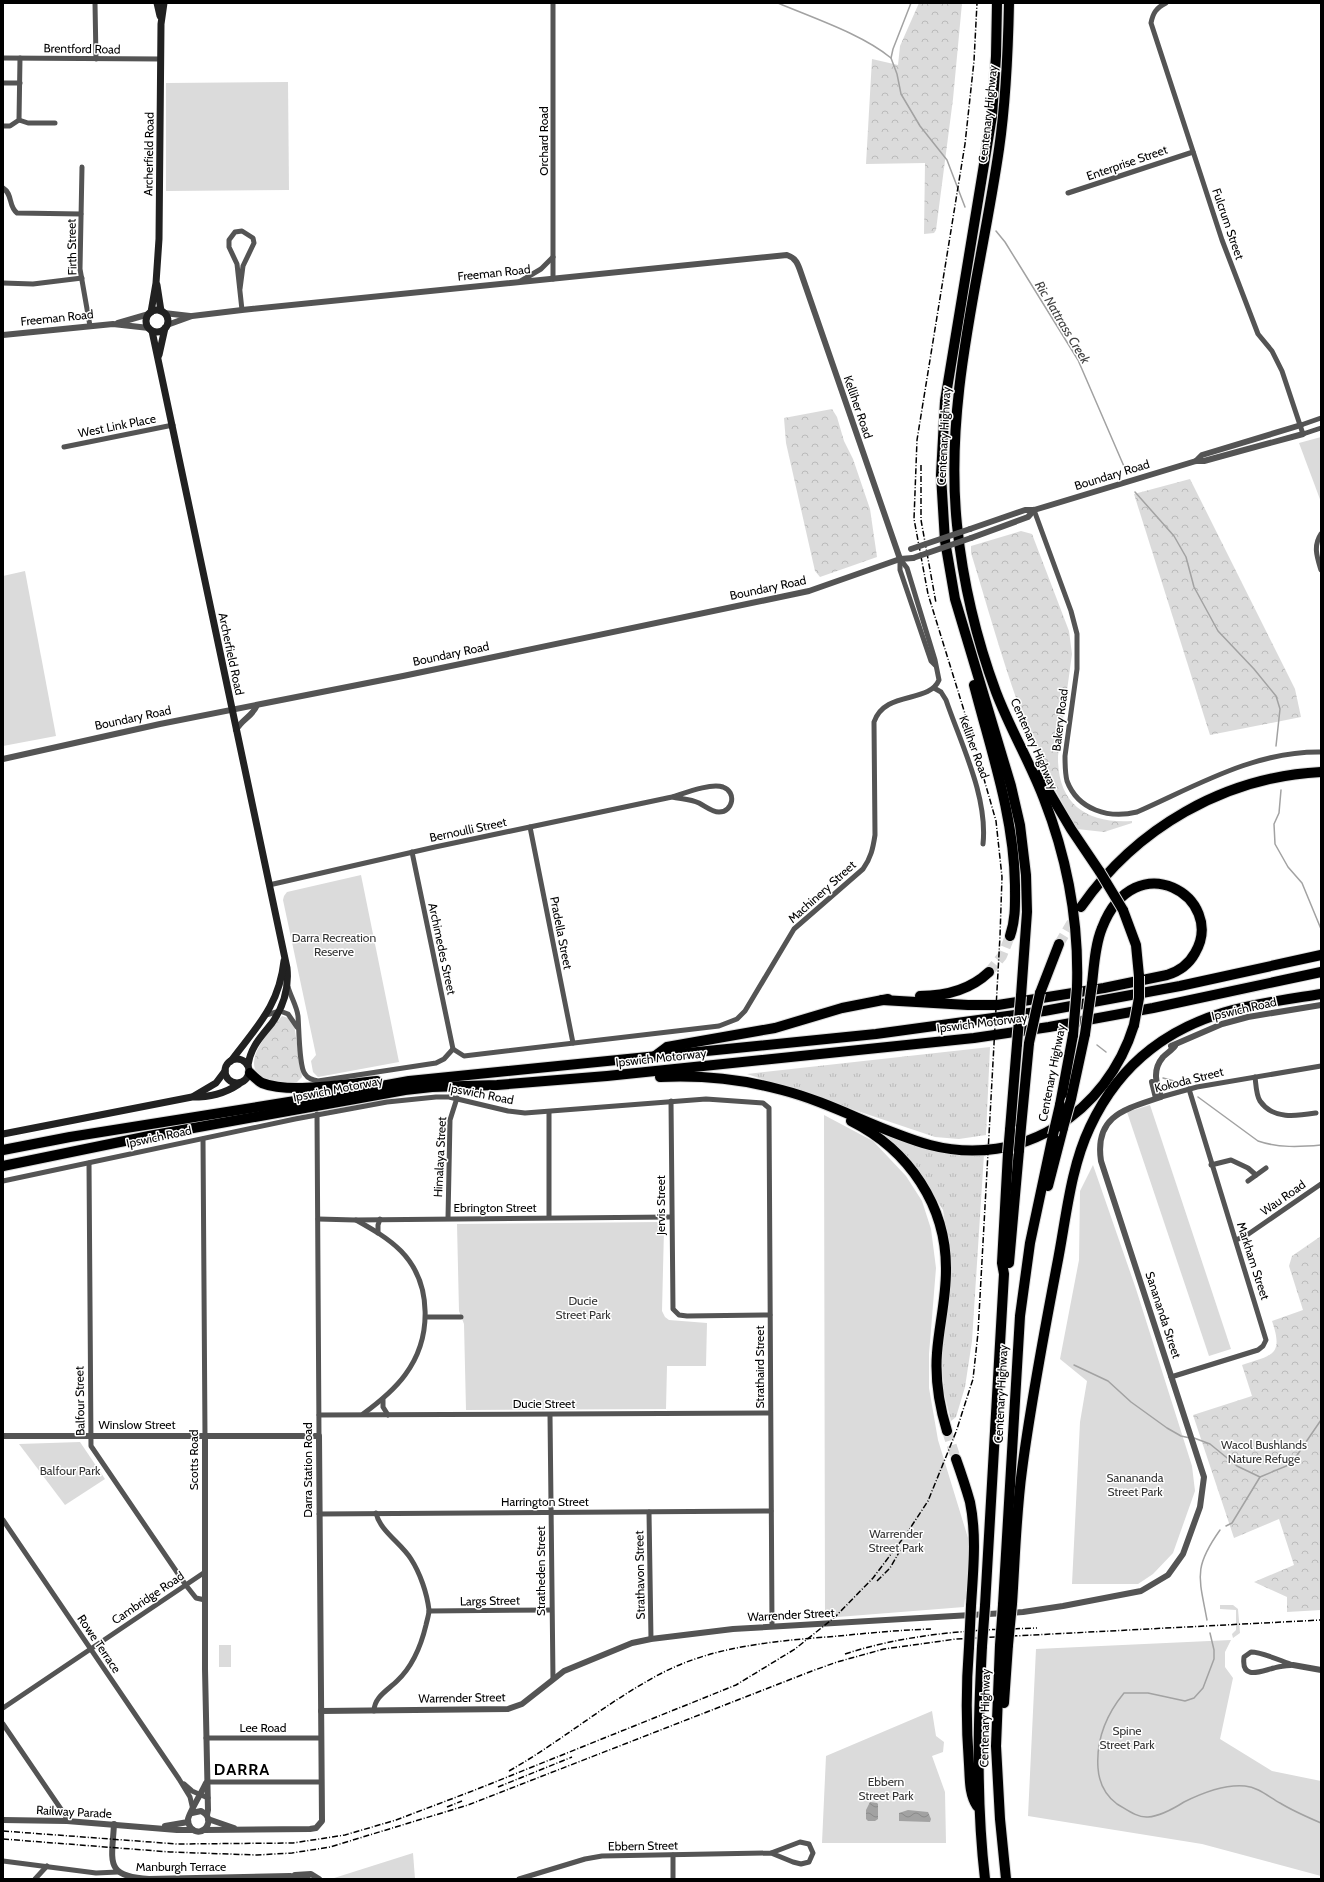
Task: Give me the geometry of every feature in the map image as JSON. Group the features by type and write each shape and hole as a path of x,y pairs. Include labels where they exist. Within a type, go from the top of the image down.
{"highway":[{"name":"Centenary Highway","path":"985,1879 980,1812 978,1748 982,1646 1004,1274 1002,1263 1008,1153 1027,912 1026,875 1020,825 1009,779 960,616 950,571 944,528 941,475 942,426 949,370 992,116 996,56 997,3"},
{"name":"Centenary Highway","path":"1006,1879 1000,1819 996,1739 1007,1605 1018,1335 1030,1243 1052,1135 1068,1070 1077,987 1074,923 1064,862 1045,800 997,695 976,632 962,564 954,489 958,393 999,149 1008,46 1008,3"},
{"path":"1008,46 1012,37 1013,3"},
{"path":"960,616 958,627 1008,817 1015,867 1015,915 1010,936"},
{"path":"607,1076 616,1080 678,1077 733,1080 783,1090 914,1140 942,1148 965,1150 990,1149 1024,1142 1060,1125 1093,1099 1117,1065 1125,1050 1134,1025 1139,998 1139,976 1136,945 1123,910 1071,828 1041,776 1029,765"},
{"path":"1081,907 1096,886 1121,859 1147,836 1179,815 1214,797 1257,782 1321,772"},
{"path":"882,1000 968,1005 998,1005 1096,989 1174,973 1187,964 1193,957 1200,941 1201,933 1199,916 1191,901 1175,888 1160,884 1135,887 1121,897 1113,906 1102,928 1098,939 1092,984 1085,1034 1071,1098 1036,1234 1030,1243"},
{"path":"1004,1274 1009,1264 1029,1042 1040,993 1059,944"},
{"name":"Ipswich Motorway","path":"3,1150 70,1137 326,1096 409,1081 876,1034 1036,1012 1173,987 1321,955"},
{"path":"653,1057 667,1047 775,1028 847,1006 903,996 946,994 975,983 989,972"},
{"name":"Ipswich Motorway","path":"3,1166 149,1136 405,1090 432,1087 497,1085 607,1076 989,1036 1153,1008 1321,972"},
{"path":"1007,1605 1031,1406 1074,1176 1090,1127 1104,1102 1123,1076 1151,1050 1177,1032 1201,1019 1232,1009 1321,994"},
{"path":"249,1069 262,1082 290,1087 323,1086 394,1080 409,1081"},
{"path":"836,1109 845,1117 876,1135 901,1156 912,1168 928,1194 938,1219 944,1244 946,1273 936,1368 940,1404 946,1430"},
{"path":"956,1459 966,1487 972,1519 974,1550 966,1701 972,1798 980,1812"}],"main road":[{"name":"Archerfield Road","path":"150,313 156,283 159,239 161,24 158,3"},
{"name":"Archerfield Road","path":"161,24 164,3"},
{"name":"Archerfield Road","path":"156,283 163,312"},
{"path":"163,312 167,319 166,326 159,332 150,330 146,323 150,313 163,312"},
{"name":"Archerfield Road","path":"159,357 166,326"},
{"name":"Archerfield Road","path":"150,330 159,357 231,709 287,968 288,986 280,1011 253,1046 249,1069"},
{"name":"Archerfield Road","path":"231,1061 266,1015 277,994 284,955"},
{"path":"3,1134 192,1097 209,1097 221,1093 246,1080 249,1069 242,1060 231,1061 216,1083 192,1097"},
{"path":"225,1071 231,1082 239,1084"}],"street":[{"path":"95,3 96,59"},
{"name":"Orchard Road","path":"553,3 553,279"},
{"name":"Fulcrum Street","path":"1166,3 1153,13 1151,23 1153,32 1222,240 1258,334 1272,351 1279,364 1303,434"},
{"name":"Brentford Road","path":"3,58 161,60"},
{"path":"19,120 20,58"},
{"path":"3,83 20,83"},
{"path":"19,120 28,123 55,123"},
{"path":"3,126 10,126 19,120"},
{"name":"Enterprise Street","path":"1068,193 1192,152"},
{"name":"Firth Street","path":"82,167 82,278 90,326"},
{"path":"3,188 9,193 12,207 17,213 81,214"},
{"path":"240,289 244,266 254,243 253,238 242,231 235,232 229,240 229,247 237,264 242,310"},
{"name":"Freeman Road","path":"166,326 192,316 242,310 779,255 793,257 797,262"},
{"path":"519,282 541,269 554,257"},
{"name":"Kelliher Road","path":"797,262 900,559 900,570 931,661 935,665 939,680 934,688 941,692 946,700 978,789 984,835 983,844"},
{"path":"3,283 33,284 82,278"},
{"name":"Freeman Road","path":"163,312 192,316"},
{"name":"Freeman Road","path":"3,335 113,324 150,313"},
{"name":"Freeman Road","path":"113,324 150,330"},
{"name":"Boundary Road","path":"900,559 911,549 1025,510 1034,510 1196,460 1202,455 1321,418"},
{"name":"West Link Place","path":"64,447 173,425"},
{"name":"Boundary Road","path":"1196,460 1204,461 1321,428"},
{"name":"Boundary Road","path":"3,759 231,709 257,705 809,591 900,559 913,558 971,538 1028,517 1034,510"},
{"name":"Bakery Road","path":"1034,510 1071,610 1077,634 1077,663 1065,756 1065,769 1068,781 1083,803 1094,810 1113,815 1126,815 1137,812 1236,767 1270,758 1321,752"},
{"path":"1321,534 1316,543 1315,549 1321,570"},
{"name":"Machinery Street","path":"573,1043 718,1026 737,1019 745,1011 794,929 863,869 869,860 875,835 874,722 876,715 880,709 888,704 934,688"},
{"path":"236,730 240,722 254,713 257,705"},
{"name":"Bernoulli Street","path":"270,885 412,852 672,798 696,790 722,787 729,790 732,797 730,806 725,811 718,813 694,801 672,798"},
{"name":"Pradella Street","path":"530,827 573,1043"},
{"name":"Archimedes Street","path":"412,852 453,1049"},
{"path":"288,986 298,1015 297,1027 304,1074 311,1079 318,1081 436,1063 444,1059 453,1049 464,1056 573,1043"},
{"name":"Ipswich Road","path":"1159,1098 1152,1076 1154,1065 1163,1052 1206,1030 1222,1024 1248,1017 1321,1005"},
{"path":"266,1015 280,1011 288,1014 294,1020 297,1027"},
{"name":"Kokoda Street","path":"1101,1161 1099,1147 1101,1134 1109,1121 1118,1113 1189,1089 1321,1066"},
{"path":"1255,1077 1260,1101 1273,1112 1284,1116 1316,1113"},
{"name":"Markham Street","path":"1171,1377 1258,1350 1263,1346 1266,1340 1265,1332 1211,1165 1189,1089"},
{"name":"Ipswich Road","path":"3,1181 317,1114 387,1102 436,1097 457,1098 508,1111 525,1113 671,1101 725,1100 763,1103 769,1108"},
{"name":"Himalaya Street","path":"448,1218 450,1120 457,1098"},
{"name":"Jervis Street","path":"671,1101 673,1309 679,1315 687,1316 770,1315"},
{"name":"Strathaird Street","path":"769,1108 772,1626"},
{"path":"549,1112 549,1218"},
{"name":"Darra Station Road","path":"241,1830 310,1829 320,1825 322,1815 317,1114"},
{"name":"Scotts Road","path":"202,1139 206,1738 208,1817"},
{"path":"1211,1165 1229,1159 1248,1168 1256,1176"},
{"name":"Sanananda Street","path":"1101,1161 1204,1477"},
{"name":"Balfour Street","path":"89,1163 91,1446 185,1584 196,1598 205,1600"},
{"path":"1248,1181 1266,1168"},
{"name":"Wau Road","path":"1236,1240 1247,1236 1321,1184"},
{"name":"Ebrington Street","path":"318,1218 356,1220 671,1217"},
{"path":"378,1233 380,1219"},
{"path":"356,1220 378,1233 402,1252 412,1266 420,1284 424,1298 426,1317 424,1331 415,1359 405,1376 383,1400 363,1414"},
{"path":"426,1317 460,1317"},
{"path":"383,1400 383,1407 388,1415"},
{"name":"Ducie Street","path":"319,1414 770,1413"},
{"name":"Stratheden Street","path":"550,1414 551,1610 553,1679"},
{"name":"Winslow Street","path":"3,1436 319,1436"},
{"name":"Warrender Street","path":"321,1711 489,1710 515,1707 522,1704 564,1671 632,1643 651,1639 772,1626 1023,1612 1141,1591 1168,1575 1183,1554 1200,1507 1204,1477"},
{"name":"Harrington Street","path":"319,1514 771,1511"},
{"name":"Strathavon Street","path":"649,1512 651,1639"},
{"path":"374,1711 375,1701 398,1681 413,1661 422,1640 429,1612 421,1578 410,1558 377,1520 376,1513"},
{"name":"Rowe Terrace","path":"3,1520 179,1779 190,1797 192,1812"},
{"name":"Cambridge Road","path":"3,1708 185,1584 205,1572"},
{"name":"Largs Street","path":"429,1612 551,1610"},
{"path":"1293,1665 1257,1673 1250,1673 1243,1664 1244,1657 1247,1654 1250,1652 1257,1652 1293,1665 1321,1670"},
{"path":"3,1724 65,1815 67,1821"},
{"name":"Lee Road","path":"206,1738 321,1738"},
{"name":"Rowe Terrace","path":"179,1779 192,1791 208,1798"},
{"path":"207,1782 321,1782"},
{"name":"Scotts Road","path":"192,1812 207,1782"},
{"path":"201,1811 208,1817 241,1830 204,1830 198,1832 193,1830 188,1822 192,1812 201,1811"},
{"path":"204,1830 208,1825 208,1817"},
{"name":"Railway Parade","path":"3,1820 67,1821 193,1830"},
{"name":"Railway Parade","path":"144,1826 172,1826 188,1822"},
{"path":"114,1824 113,1860 118,1872"},
{"name":"Ebbern Street","path":"519,1879 585,1859 602,1856 673,1856 771,1853 800,1842 809,1844 813,1853 809,1862 801,1864 771,1853"},
{"path":"673,1856 674,1879"},
{"name":"Manburgh Terrace","path":"3,1861 96,1873 118,1872 124,1876 134,1878 206,1879 290,1876 298,1874 309,1877"},
{"path":"35,1879 46,1866"},
{"path":"93,1879 96,1873"},
{"path":"309,1877 320,1879"}],"green space":[{"path":"919,3 962,3 953,99 936,230 934,233 924,234 925,163 866,164 872,59 898,65 900,46"},
{"path":"288,82 289,190 166,191 166,83"},
{"path":"832,409 837,417 844,441 853,459 870,509 877,557 820,577 815,571 786,443 784,418"},
{"path":"1321,437 1321,502 1299,443"},
{"path":"1190,479 1295,689 1301,717 1210,735 1134,494"},
{"path":"1021,531 1032,534 1069,631 1072,654 1058,756 1059,773 1063,787 1069,798 1078,808 1089,814 1101,819 1132,821 1132,823 1104,832 1077,829 1045,770 1026,726 1001,652 971,553 971,546"},
{"path":"25,571 56,736 3,746 3,576"},
{"name":"Darra Recreation Reserve","path":"361,875 399,1062 318,1077 313,1072 311,1061 316,1055 283,900 287,892"},
{"path":"282,1016 288,1018 294,1024 302,1077 297,1082 278,1082 269,1080 261,1076 255,1070 254,1062 260,1045"},
{"path":"990,1047 986,1135 959,1139 935,1137 747,1074"},
{"path":"1150,1105 1231,1349 1209,1356 1127,1112"},
{"name":"Warrender Street Park","path":"824,1115 873,1141 906,1176 922,1201 931,1229 936,1268 929,1354 929,1388 938,1440 968,1538 969,1598 965,1599 964,1607 825,1618"},
{"path":"884,1135 923,1147 984,1154 972,1341 965,1387 956,1417 951,1421 944,1393 942,1361 949,1292 949,1249 943,1210 922,1177"},
{"name":"Sanananda Street Park","path":"1093,1165 1136,1289 1192,1466 1195,1491 1173,1553 1153,1574 1138,1584 1072,1584 1080,1422 1087,1381 1060,1359 1079,1260 1080,1191"},
{"name":"Ducie Street Park","path":"661,1222 664,1229 662,1311 665,1317 669,1320 707,1323 706,1366 667,1366 666,1409 466,1410 464,1324 459,1311 457,1224"},
{"name":"Wacol Bushlands Nature Refuge","path":"1321,1236 1321,1610 1287,1612 1287,1597 1254,1582 1294,1565 1279,1519 1234,1538 1193,1415 1252,1396 1242,1365 1268,1356 1276,1348 1277,1341 1272,1321 1303,1310 1289,1266 1292,1256"},
{"name":"Balfour Park","path":"80,1442 105,1479 65,1505 19,1444"},
{"path":"1220,1605 1233,1605 1238,1609 1240,1633 1233,1638 1232,1634 1236,1630 1236,1610 1220,1609"},
{"name":"Spine Street Park","path":"1231,1640 1225,1652 1225,1667 1233,1678 1220,1739 1272,1771 1321,1781 1321,1876 1202,1844 1028,1816 1036,1649"},
{"path":"219,1645 231,1645 231,1667 219,1667"},
{"name":"Ebbern Street Park","path":"932,1711 936,1736 944,1742 943,1752 932,1756 945,1792 946,1843 822,1843 826,1756"},
{"path":"413,1853 415,1879 331,1879"}],"water":[{"path":"870,1802 878,1804 878,1819 875,1821 868,1821 866,1819 866,1810"},
{"path":"908,1810 928,1812 931,1819 930,1822 899,1821 899,1813"}],"waterway":[{"path":"778,3 852,34 866,41 891,58"},
{"name":"Ric Nattrass Creek","path":"911,3 891,58 897,74 901,94 920,126 947,160 965,207"},
{"name":"Ric Nattrass Creek","path":"996,231 1005,242 1078,360 1126,471"},
{"name":"Ric Nattrass Creek","path":"1135,492 1174,536 1186,557 1194,587 1218,631 1254,669 1276,696 1280,709 1276,746"},
{"name":"Ric Nattrass Creek","path":"1281,790 1279,813 1274,824 1275,844 1288,867 1302,883 1321,929"},
{"path":"1097,1045 1106,1052"},
{"path":"1163,1078 1174,1081"},
{"path":"1198,1097 1258,1141 1273,1145 1321,1145"},
{"path":"1074,1365 1108,1381 1131,1402 1167,1428 1181,1436 1190,1438"},
{"path":"1226,1526 1232,1523 1260,1477 1291,1464 1321,1420"},
{"path":"1194,1438 1210,1444 1237,1466 1260,1477"},
{"path":"1207,1620 1200,1583 1200,1573 1205,1554 1220,1530"},
{"path":"1210,1633 1214,1650 1214,1659 1203,1688 1194,1698 1185,1701 1148,1693 1124,1693 1118,1701 1107,1719 1099,1748 1098,1768 1103,1788 1109,1797 1117,1804 1136,1815 1148,1817 1162,1814 1206,1792 1229,1786 1245,1786 1259,1790 1290,1809 1321,1823"}],"tunnel":[{"path":"1059,944 1076,915"},
{"path":"989,972 1002,956 1010,936"},
{"path":"947,1431 956,1459"}],"railway":[{"path":"3,1831 177,1844 293,1843 345,1835 396,1820 475,1790 736,1685 795,1649 835,1617 873,1578 907,1533 928,1501 956,1432 973,1379 978,1333 1002,877 996,821 970,730 928,594 914,519 917,440 965,144 974,61 977,3"},
{"path":"921,465 921,520 936,603"},
{"path":"877,1581 890,1568 901,1549"},
{"path":"3,1839 170,1852 257,1855 292,1853 330,1847 468,1805 812,1671 837,1662 884,1649 956,1639 1321,1620"},
{"path":"981,1630 1037,1628"},
{"path":"509,1771 548,1747 604,1708 642,1684 662,1673 704,1656 748,1646 793,1640 931,1629"},
{"path":"845,1654 880,1644 914,1638 986,1630"},
{"path":"498,1787 572,1757"},
{"path":"447,1807 462,1801"}],"district":[{"name":"DARRA","path":"242,1769"}]}
